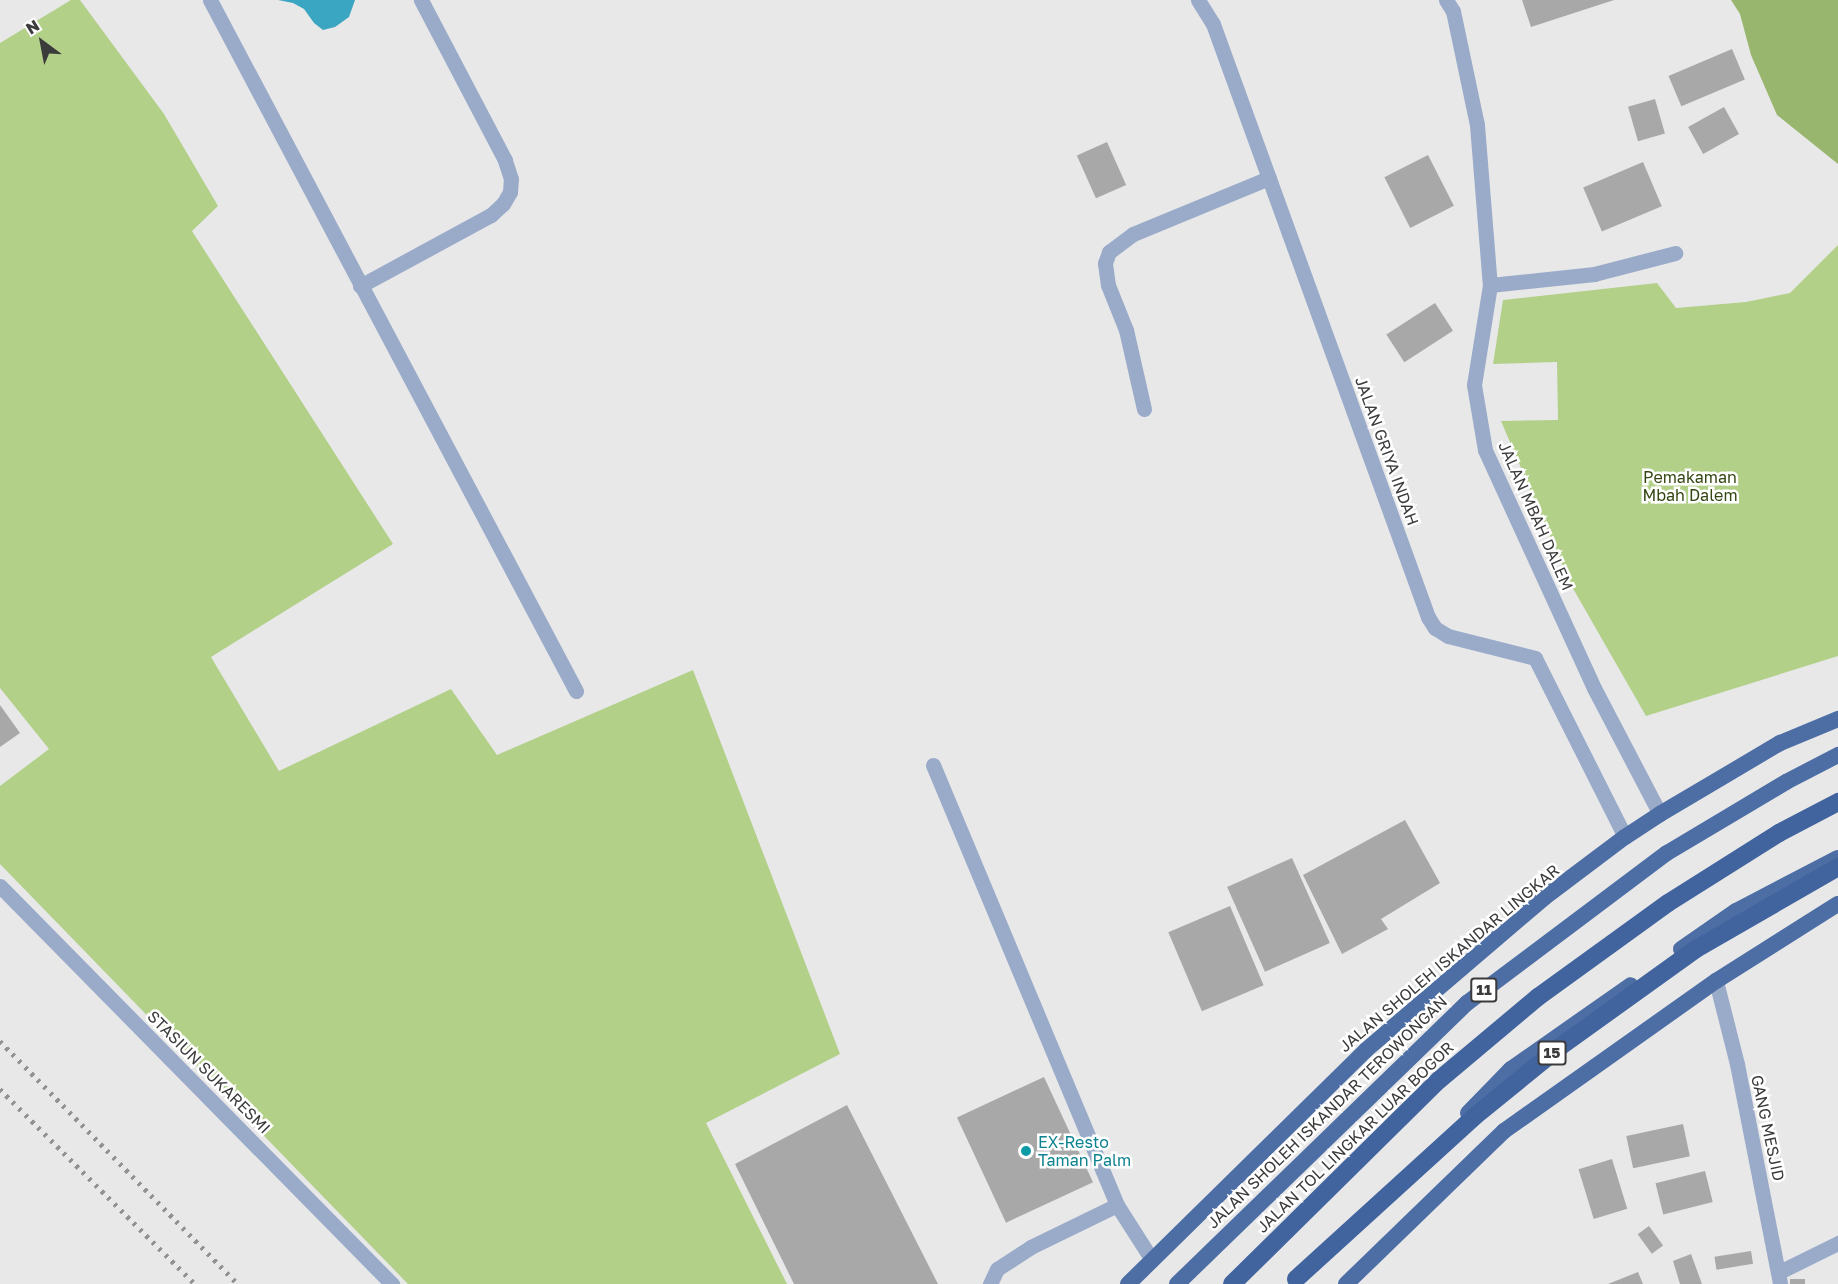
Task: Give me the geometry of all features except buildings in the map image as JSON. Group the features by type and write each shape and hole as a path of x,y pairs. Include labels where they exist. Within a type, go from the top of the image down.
{"highway":[{"name":"JALAN SHOLEH ISKANDAR LINGKAR","path":"1128,1284 1366,1050 1545,897 1625,837 1660,814 1780,743 1838,719"},
{"name":"JALAN SHOLEH ISKANDAR TEROWONGAN","path":"1177,1284 1467,1003 1667,853 1786,782 1838,755"},
{"name":"JALAN TOL LINGKAR LUAR BOGOR","path":"1232,1284 1439,1080 1538,997 1668,903 1779,833 1838,802"},
{"path":"1300,1284 1511,1069 1736,911 1838,858"},
{"name":"15","path":"1291,1284 1475,1116 1561,1046 1696,949 1838,867"},
{"path":"1346,1284 1504,1131 1716,981 1838,904"}],"street":[{"path":"210,0 576,691"},
{"path":"360,286 491,215 503,204 510,192 511,179 505,160 421,0"},
{"name":"JALAN GRIYA INDAH","path":"1198,0 1213,24 1428,617 1435,628 1448,636 1535,658 1625,837"},
{"name":"JALAN MBAH DALEM","path":"1446,0 1453,11 1477,125 1490,285 1473,385 1485,450 1594,688 1660,814"},
{"path":"1144,409 1126,330 1108,285 1105,264 1109,252 1133,234 1269,178"},
{"path":"1490,285 1594,274 1675,253"},
{"path":"933,765 1117,1205 1152,1260"},
{"name":"STASIUN SUKARESMI","path":"0,886 392,1284"},
{"name":"GANG MESJID","path":"1716,981 1737,1064 1780,1278"},
{"path":"990,1284 997,1269 1031,1247 1117,1205"},
{"path":"1780,1278 1838,1243"}],"green space":[{"path":"71,0 80,0 164,114 218,206 192,231 393,544 211,657 279,771 451,689 497,755 693,670 840,1054 706,1123 787,1284 408,1284 0,864 0,786 49,749 0,688 0,43"},
{"path":"1731,0 1838,0 1838,164 1777,115 1751,55 1740,14"},
{"name":"Pemakaman Mbah Dalem","path":"1838,245 1838,656 1646,716 1571,585 1501,421 1558,420 1557,362 1493,364 1503,300 1657,283 1676,308 1746,302 1790,293"}],"water":[{"path":"278,0 355,0 349,17 335,27 323,30 314,23 304,9 293,3"}],"railway":[{"path":"0,1041 238,1284"},
{"path":"0,1089 195,1284"}],"place":[{"name":"EX-Resto Taman Palm","path":"1026,1151"}]}
